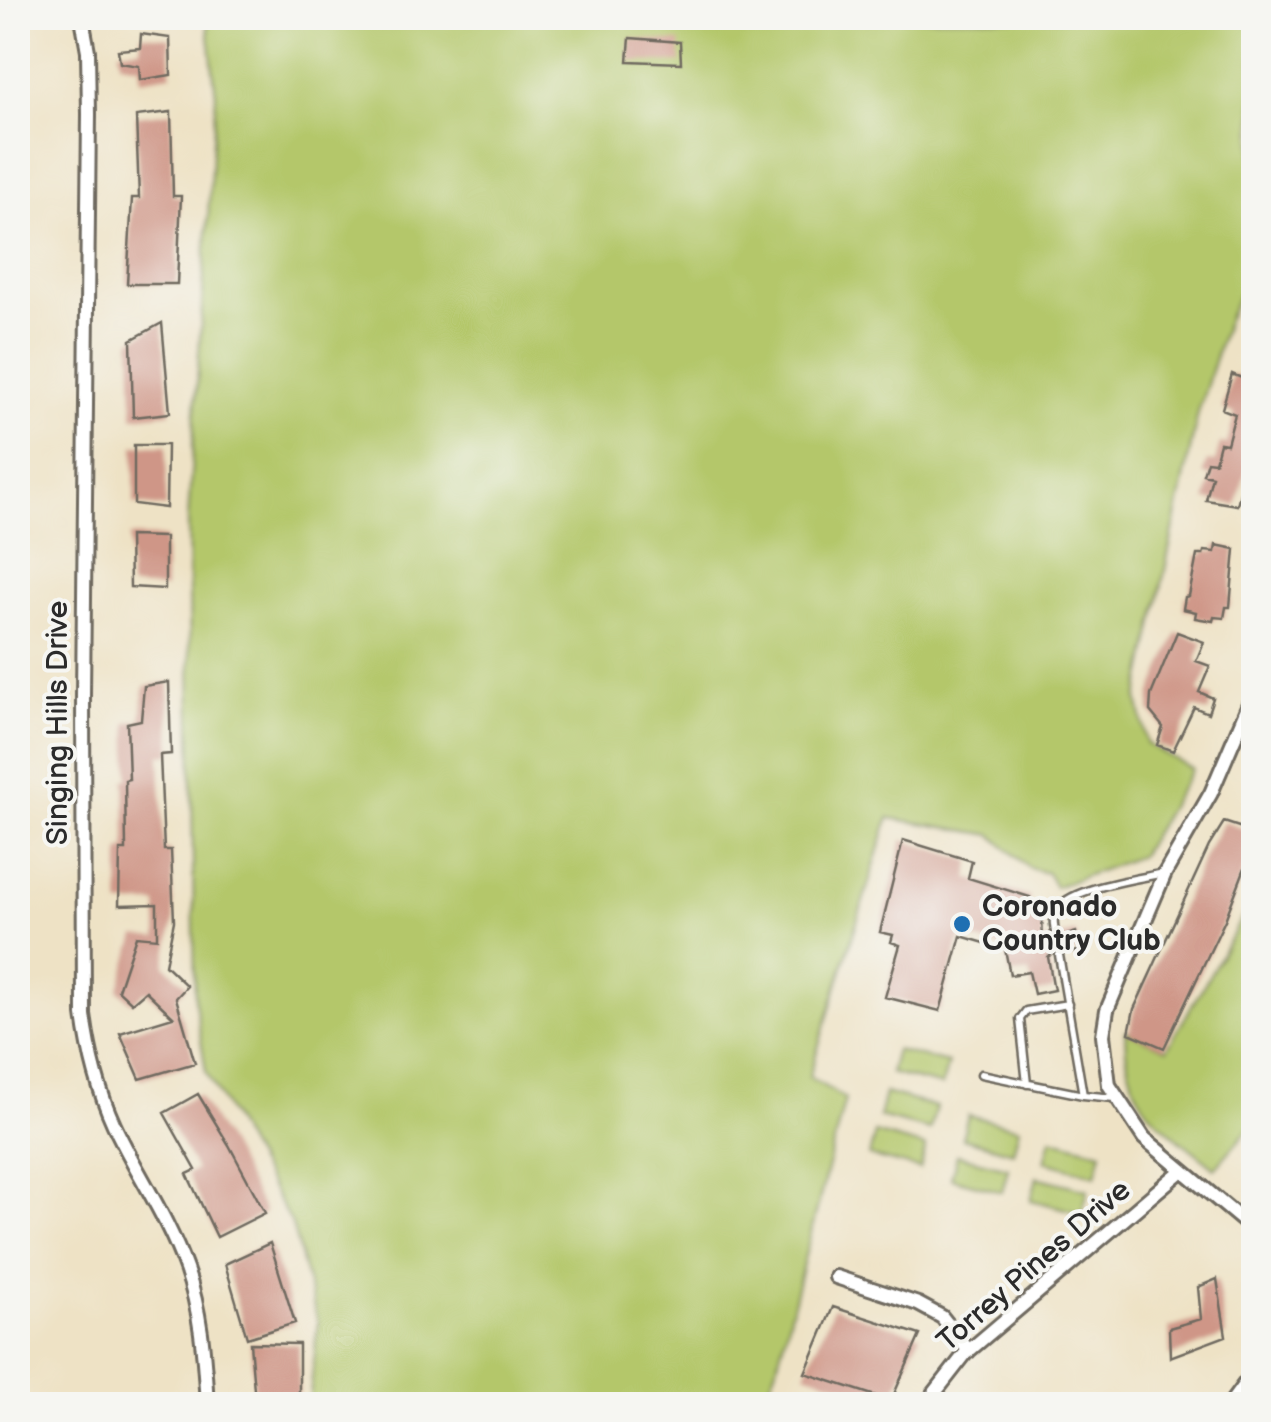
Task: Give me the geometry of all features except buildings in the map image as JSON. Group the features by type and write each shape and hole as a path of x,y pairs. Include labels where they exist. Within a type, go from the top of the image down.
{"street":[{"name":"Singing Hills Drive","path":"82,18 88,51 89,114 82,733 84,1015 88,1049 105,1102 166,1222 196,1298 206,1362 207,1404"},
{"path":"1254,692 1218,777 1165,873 1108,1010 1104,1044 1109,1084 1144,1138 1254,1230"},
{"name":"Torrey Pines Drive","path":"926,1404 969,1350 1182,1170"},
{"path":"836,1277 918,1304 942,1317 969,1350"},
{"path":"1230,1404 1254,1371"}],"lane":[{"path":"1056,937 1053,919 1060,905 1074,896 1165,873"},
{"path":"1059,955 1083,1094"},
{"path":"1027,1084 1020,1019 1026,1011 1068,1004"},
{"path":"981,1074 1116,1098"}],"green space":[{"path":"207,18 1253,18 1253,264 1227,320 1198,413 1138,698 1147,744 1192,769 1140,856 1055,887 1047,873 1029,868 992,835 889,818 809,1077 845,1099 776,1370 762,1404 309,1404 318,1323 292,1225 206,1072 195,1002 188,519 216,95"},
{"path":"1253,904 1253,1124 1215,1168 1149,1112 1131,1079 1125,1031 1167,1049"},
{"path":"896,1050 948,1063 942,1086 890,1073"},
{"path":"885,1093 936,1107 930,1130 879,1117"},
{"path":"968,1115 1019,1128 1013,1152 962,1138"},
{"path":"875,1133 926,1147 920,1169 869,1156"},
{"path":"1051,1138 1102,1152 1096,1175 1045,1161"},
{"path":"957,1155 1008,1168 1002,1192 951,1178"},
{"path":"1037,1177 1088,1190 1082,1213 1031,1200"}],"place":[{"name":"Coronado Country Club","path":"962,924"}]}
